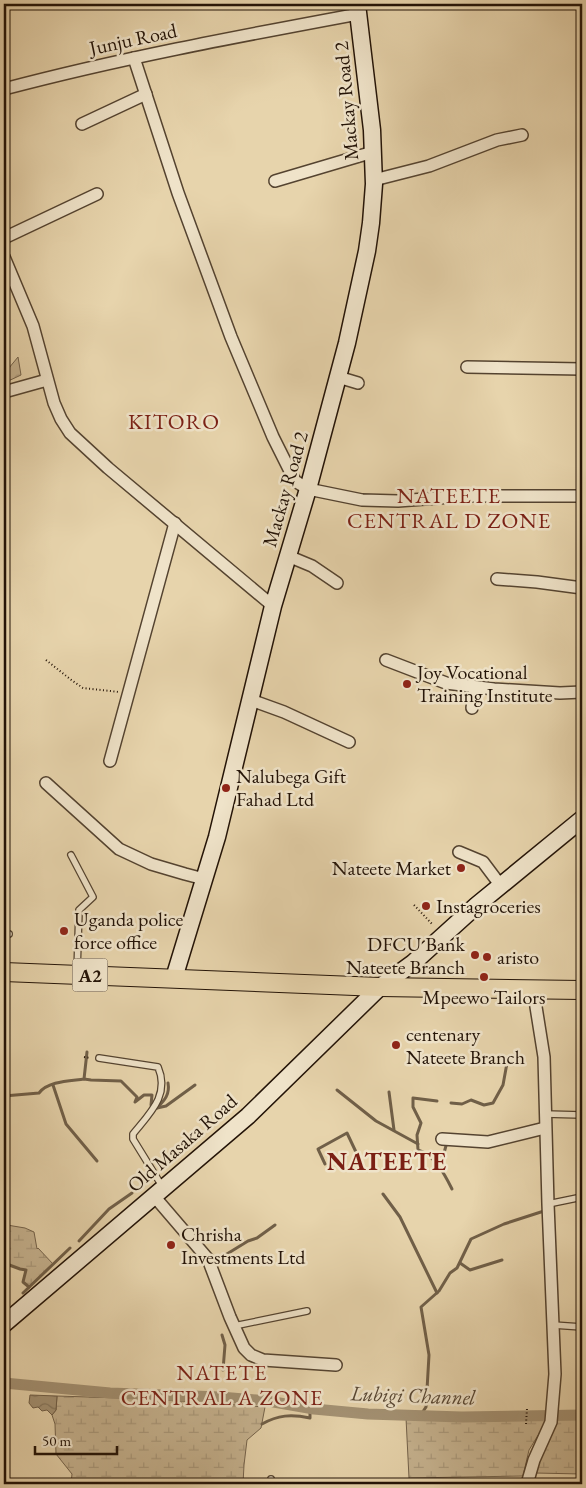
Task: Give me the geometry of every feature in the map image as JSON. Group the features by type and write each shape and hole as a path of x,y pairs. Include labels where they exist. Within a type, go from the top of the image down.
{"main road":[{"name":"A2","path":"4,972 380,987 582,990"}],"street":[{"name":"Junju Road","path":"4,88 358,9"},
{"name":"Mackay Road 2","path":"174,978 217,837 273,606 308,490 338,376 367,251 374,180 373,152 358,9"},
{"path":"134,58 178,193 231,337 273,437 295,481 308,490 362,500 398,501 465,496 582,496"},
{"path":"82,124 146,94"},
{"path":"374,180 429,166 497,140 522,135"},
{"path":"275,181 373,152"},
{"path":"4,238 97,194"},
{"path":"4,257 32,326 54,403 70,433 108,468 273,606"},
{"path":"467,367 582,368"},
{"path":"338,376 358,383"},
{"path":"4,392 47,380"},
{"path":"110,761 175,523"},
{"path":"288,556 312,566 337,583"},
{"path":"497,579 582,588"},
{"path":"386,660 436,681 446,683 560,693 582,692"},
{"path":"472,708 476,687"},
{"path":"251,700 284,712 349,742"},
{"path":"46,783 119,849 151,864 204,878"},
{"name":"Old Masaka Road","path":"4,1324 248,1116 380,987 414,964 477,905 582,819"},
{"path":"459,852 483,862 501,886"},
{"path":"527,1484 534,1460 551,1422 555,1374 544,1057 533,988"},
{"path":"442,1140 488,1142 545,1128"},
{"path":"158,1192 208,1259 234,1326 244,1348 251,1355 263,1360 336,1365"}],"lane":[{"path":"70,855 93,897 80,910 77,974"},
{"path":"99,1058 158,1067 161,1074 161,1092 156,1104 134,1134 133,1139 158,1192"},
{"path":"545,1114 582,1115"},
{"path":"548,1204 582,1197"},
{"path":"234,1326 307,1311"},
{"path":"553,1325 582,1327"}],"path":[{"path":"46,660 83,688 129,692"},
{"path":"414,905 444,936"},
{"path":"84,1057 90,1058"},
{"path":"526,1424 527,1409"}],"green space":[{"path":"18,357 21,375 4,383 4,374"},
{"path":"4,1218 7,1225 25,1228 34,1232 37,1249 53,1264 29,1287 23,1282 26,1270 4,1263"},
{"path":"57,1396 152,1399 265,1407 261,1428 247,1440 243,1484 71,1484 72,1474 56,1454 55,1424 52,1415 56,1410"},
{"path":"406,1418 548,1419 529,1450 523,1476 409,1478"},
{"path":"556,1419 582,1419 582,1474 535,1473"}],"water":[{"path":"30,1395 57,1396 56,1410 52,1415 47,1410 42,1411 38,1407 33,1408 29,1403"}],"waterway":[{"path":"4,1096 39,1093 54,1084 84,1079 87,1052"},
{"path":"451,1103 462,1104 471,1100 484,1105 493,1103 503,1085 507,1063"},
{"path":"84,1079 121,1081 137,1097 135,1102 144,1095 152,1095 151,1105 157,1108 166,1097 168,1083"},
{"path":"53,1085 66,1124 97,1161"},
{"path":"157,1108 166,1106 195,1085"},
{"path":"337,1090 376,1121 418,1144"},
{"path":"389,1092 394,1130"},
{"path":"437,1101 413,1098 413,1107 421,1123 417,1135 418,1150 434,1161 443,1172 452,1189"},
{"path":"325,1164 318,1149 347,1133 356,1152"},
{"path":"434,1161 444,1153 447,1142"},
{"path":"79,1241 109,1209 132,1193"},
{"path":"383,1194 400,1217 437,1293"},
{"path":"417,1416 426,1407 429,1355 421,1307 439,1291 450,1273 457,1268 471,1239 504,1224 544,1211"},
{"path":"222,1257 248,1241 257,1238 275,1225"},
{"path":"23,1293 70,1248"},
{"path":"460,1263 470,1270 502,1260"},
{"path":"4,1263 26,1270 23,1282 29,1287"},
{"path":"222,1335 225,1345 223,1370"},
{"name":"Lubigi Channel","path":"4,1379 7,1384"},
{"name":"Lubigi Channel","path":"4,1383 110,1393 220,1397 268,1401 314,1409 368,1414 462,1417 582,1415"},
{"path":"262,1424 285,1416 310,1418 310,1409"}],"place":[{"name":"Joy Vocational Training Institute","path":"407,684"},
{"name":"Nalubega Gift Fahad Ltd","path":"226,788"},
{"name":"Nateete Market","path":"461,868"},
{"name":"Instagroceries","path":"426,906"},
{"name":"Uganda police force office","path":"64,931"},
{"name":"DFCU Bank Nateete Branch","path":"475,955"},
{"name":"aristo","path":"487,957"},
{"name":"Mpeewo Tailors","path":"484,977"},
{"name":"centenary Nateete Branch","path":"396,1045"},
{"name":"Chrisha Investments Ltd","path":"171,1245"}],"district":[{"name":"KITORO","path":"174,421"},
{"name":"NATEETE CENTRAL D ZONE","path":"449,508"},
{"name":"NATEETE","path":"387,1161"},
{"name":"NATETE CENTRAL A ZONE","path":"222,1384"}]}
